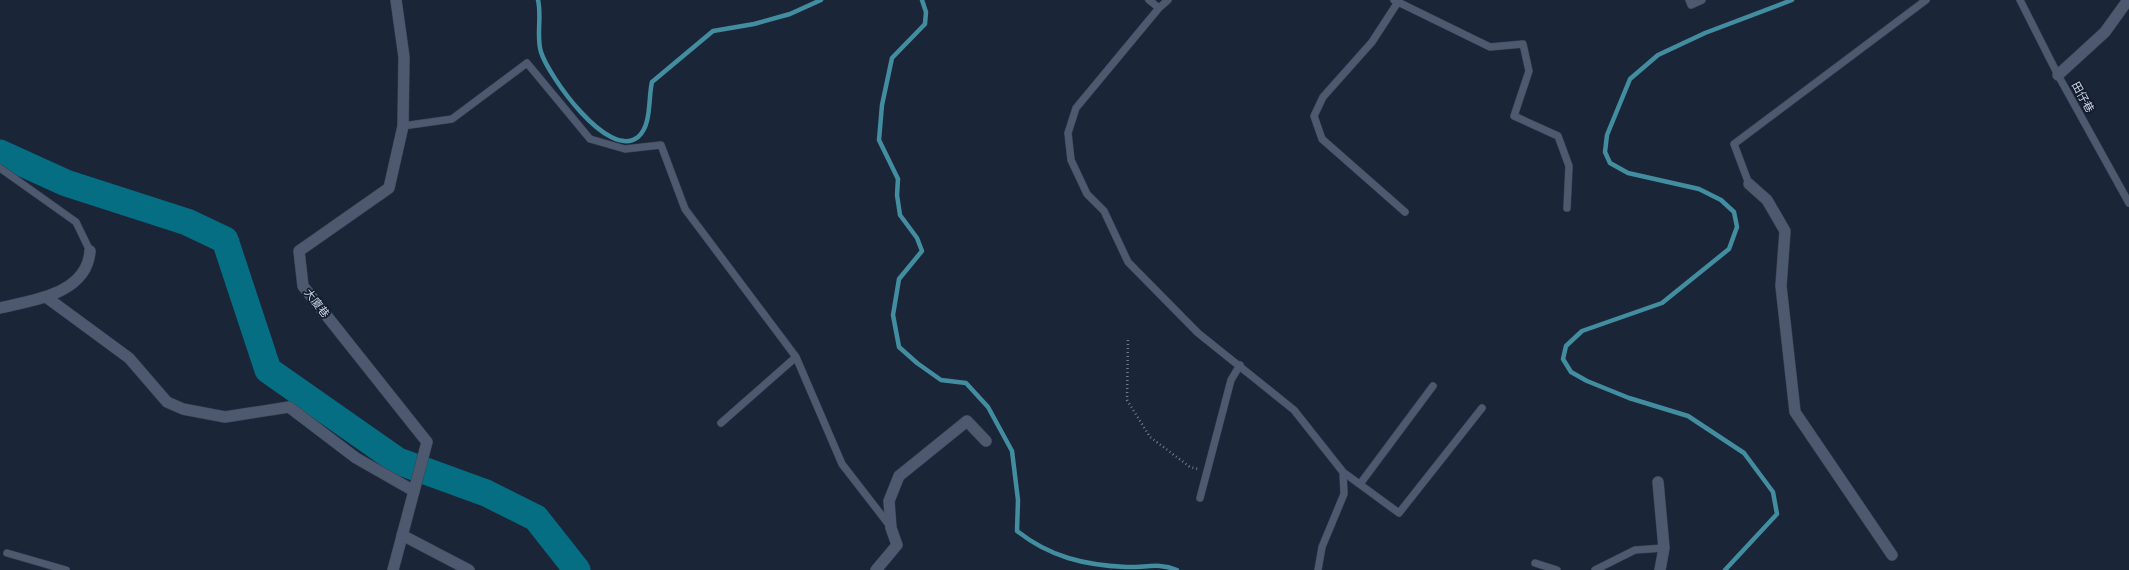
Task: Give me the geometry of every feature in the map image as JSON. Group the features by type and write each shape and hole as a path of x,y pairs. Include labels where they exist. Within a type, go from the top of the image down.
{"street":[{"name":"大廈巷","path":"393,570 427,442 303,286 299,251 389,188 403,126 404,57 396,0"},
{"path":"2058,75 2105,32 2128,0"},
{"path":"1749,184 1767,200 1785,231 1781,286 1795,412 1892,555"},
{"path":"0,308 46,296 70,287 84,270 90,258 90,251"},
{"path":"46,296 129,358 167,402 183,409 225,417 289,407 356,458 414,491"},
{"path":"876,570 897,545 891,528 889,501 899,476 967,421 986,441"},
{"path":"1658,482 1664,548 1660,570"},
{"path":"402,536 470,570"}],"lane":[{"path":"1149,0 1159,8"},
{"path":"1168,0 1159,8 1076,108 1068,133 1071,160 1087,194 1104,210 1128,262 1198,333 1240,365 1294,410 1343,472 1400,513 1482,408"},
{"path":"1689,0 1691,5 1702,0"},
{"path":"1749,184 1734,144 1926,0"},
{"name":"田仔巷","path":"2020,0 2058,75 2129,203"},
{"path":"1405,212 1322,139 1314,116 1323,97 1372,42 1396,1 1490,47 1523,44 1529,71 1514,116 1558,136 1569,166 1567,208"},
{"path":"403,126 452,119 527,63 590,139 625,149 661,145 684,209 796,357 842,464 891,528"},
{"path":"0,168 76,222 90,251"},
{"path":"721,423 796,357"},
{"path":"1200,498 1231,380 1240,365"},
{"path":"1360,484 1433,386"},
{"path":"1318,570 1322,547 1344,494 1343,472"},
{"path":"1596,570 1635,550 1664,548"},
{"path":"7,553 66,570"},
{"path":"1534,563 1557,570"}],"path":[{"path":"1128,340 1128,400 1150,437 1190,467 1207,472"}],"waterway":[{"path":"538,0 541,52 555,78 581,112 596,127 611,137 626,141 638,137 646,126 652,82 713,31 754,24 790,14 821,0"},
{"path":"922,0 926,12 925,24 892,58 882,105 879,140 898,179 897,195 900,215 917,238 922,251 899,279 893,315 899,347 917,363 941,380 966,383 988,407 1012,451 1018,500 1017,531 1042,547 1082,562 1126,567 1164,566 1177,570"},
{"path":"1725,570 1777,514 1773,492 1744,453 1688,416 1629,398 1587,381 1571,372 1563,359 1566,346 1582,331 1662,303 1729,249 1737,227 1734,212 1721,200 1699,189 1628,173 1610,163 1605,152 1607,135 1630,79 1658,55 1705,33 1792,0"},
{"path":"0,153 66,183 187,222 225,240 268,370 398,461 486,493 536,518 577,570"}]}
